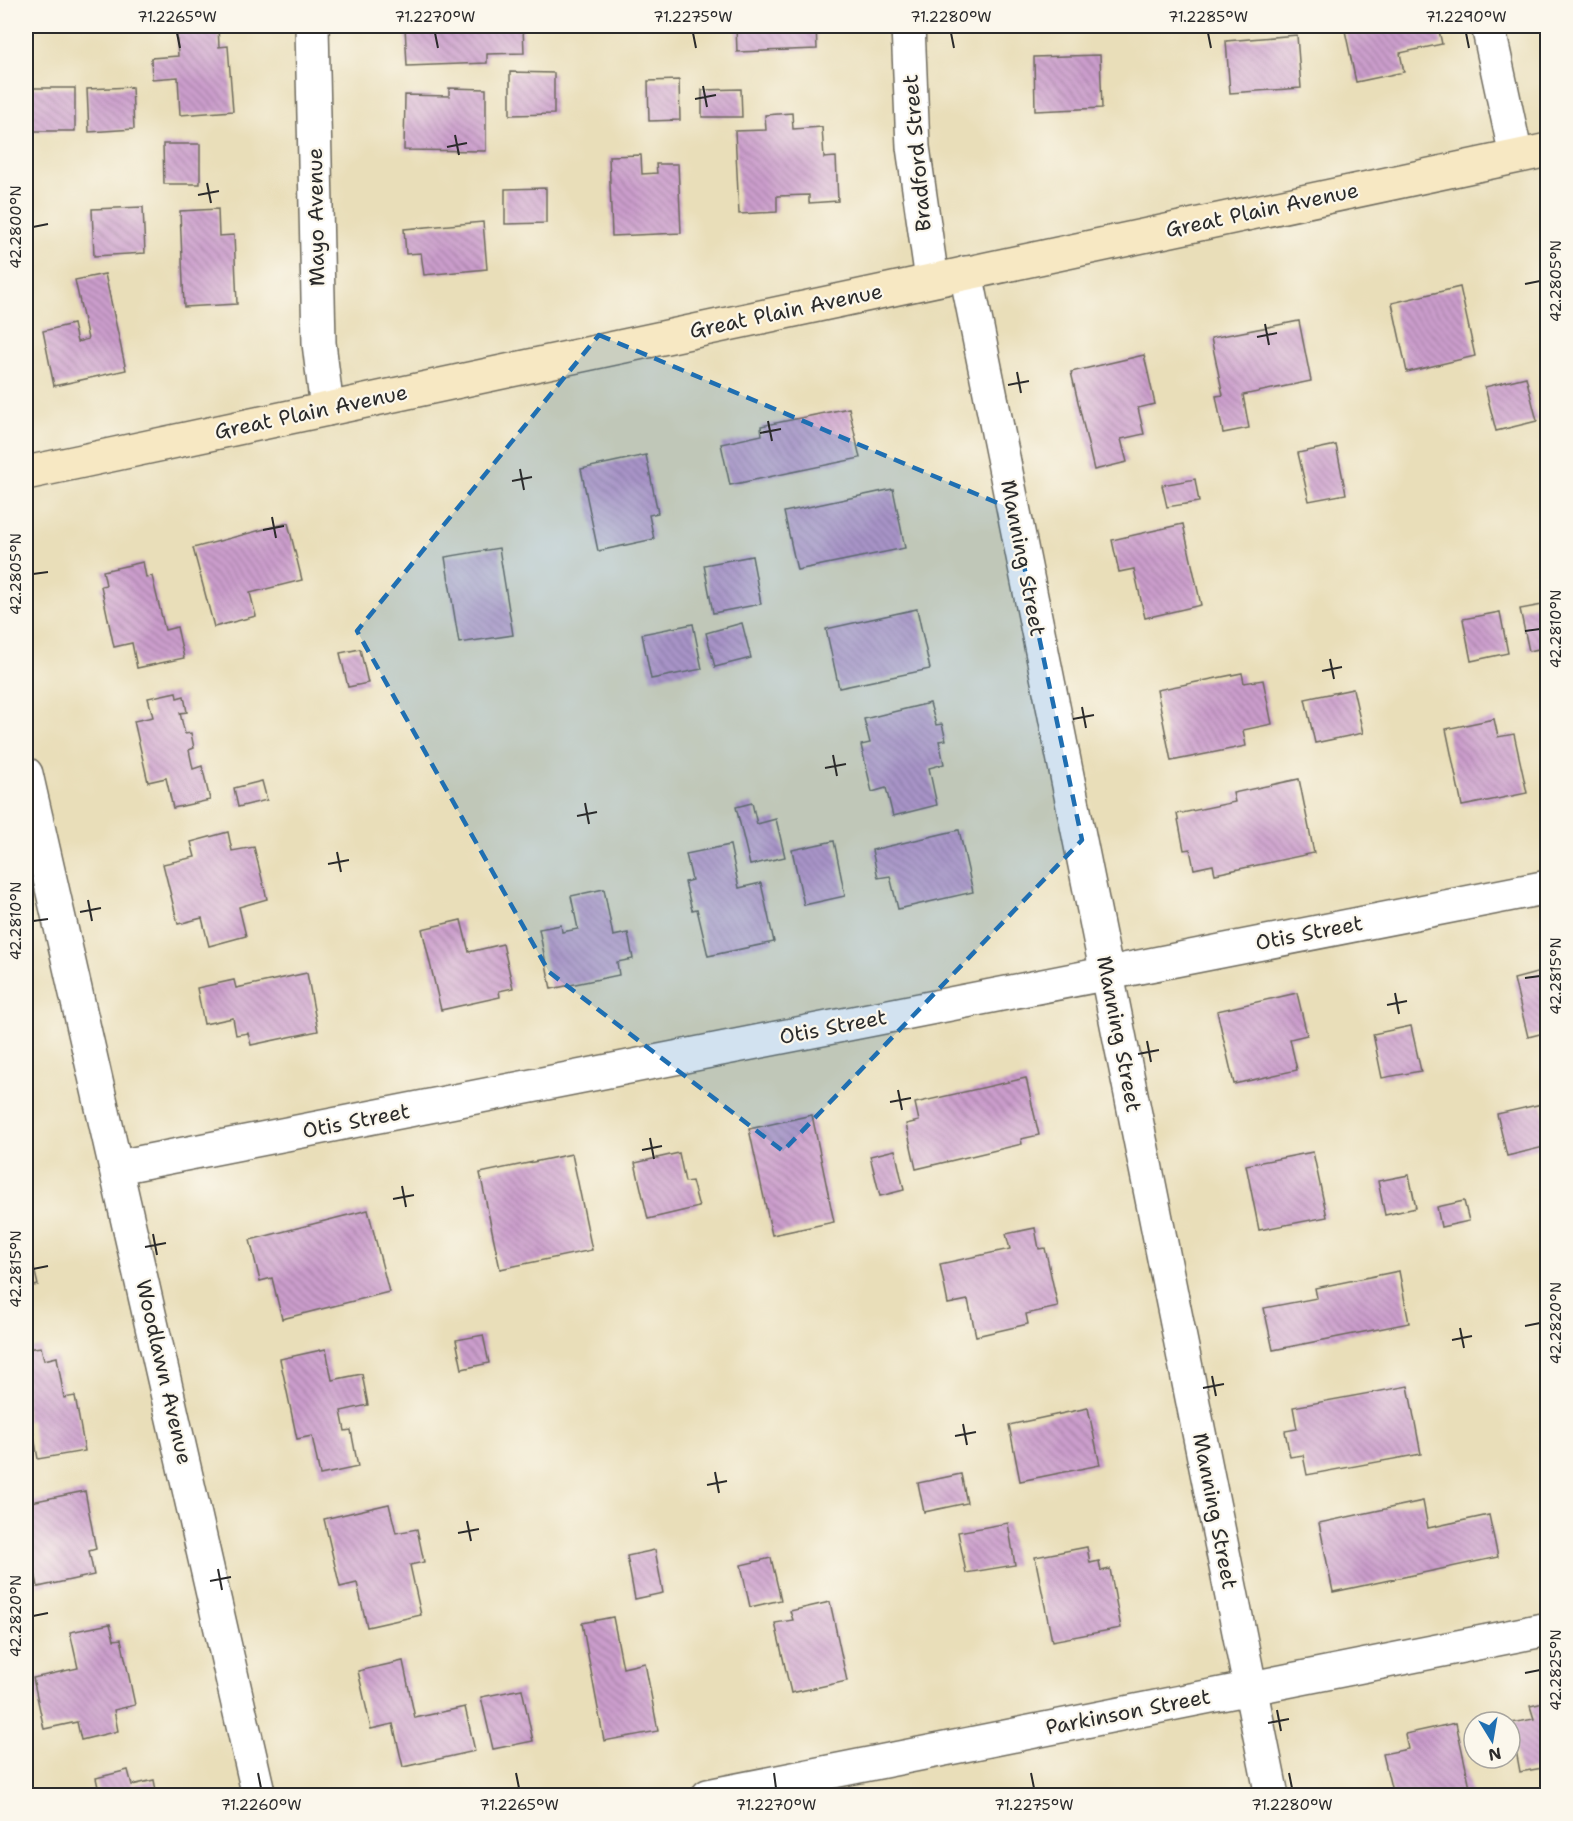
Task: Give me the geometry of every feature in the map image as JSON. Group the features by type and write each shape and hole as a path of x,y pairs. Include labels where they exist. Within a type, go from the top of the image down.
{"main road":[{"name":"Great Plain Avenue","path":"26,473 1532,153"}],"street":[{"name":"Mayo Avenue","path":"312,26 319,343 327,409"},
{"name":"Bradford Street","path":"908,26 913,147 932,280"},
{"path":"1488,26 1532,153"},
{"name":"Manning Street","path":"966,273 1272,1796"},
{"name":"Woodlawn Avenue","path":"26,774 118,1167 259,1796"},
{"name":"Otis Street","path":"118,1167 1548,886"},
{"name":"Parkinson Street","path":"708,1796 1548,1629"}],"highlighted area":[{"path":"599,335 1012,509 1082,840 783,1151 549,972 357,631"}],"building":[{"path":"176,26 218,26 219,47 228,46 233,111 180,115 178,77 152,79 151,58 178,56"},
{"path":"405,26 523,26 524,53 487,54 487,63 407,66"},
{"path":"736,26 816,26 817,49 737,52"},
{"path":"1344,26 1438,26 1442,44 1400,53 1404,72 1356,82"},
{"path":"1297,35 1301,88 1230,93 1226,41"},
{"path":"1100,55 1102,108 1035,111 1034,57"},
{"path":"510,72 554,73 554,114 510,115"},
{"path":"679,80 680,120 649,121 648,81"},
{"path":"132,87 134,129 89,132 87,89"},
{"path":"32,88 75,88 75,131 33,131"},
{"path":"449,88 486,89 486,151 404,150 405,95 449,96"},
{"path":"741,89 742,117 702,117 702,90"},
{"path":"792,113 793,129 822,127 824,158 836,157 838,201 809,203 809,195 777,196 777,212 739,214 735,131 766,130 765,115"},
{"path":"163,144 200,144 200,184 164,184"},
{"path":"641,155 642,174 657,173 656,164 678,164 681,233 612,236 609,156"},
{"path":"546,188 546,223 505,224 505,189"},
{"path":"143,207 145,253 94,256 92,209"},
{"path":"218,209 219,236 234,235 237,304 184,307 180,211"},
{"path":"483,222 487,269 424,275 421,253 406,254 404,229"},
{"path":"105,274 126,370 54,386 43,331 73,324 77,342 88,339 75,280"},
{"path":"1460,287 1475,356 1407,372 1392,303"},
{"path":"1299,321 1311,381 1243,395 1249,428 1223,433 1216,396 1223,395 1211,338"},
{"path":"1144,355 1155,404 1138,408 1144,434 1121,439 1127,462 1094,470 1071,372"},
{"path":"1526,377 1537,421 1496,431 1485,387"},
{"path":"849,408 860,458 730,485 721,444 762,435 761,426"},
{"path":"1336,445 1346,494 1309,501 1298,453"},
{"path":"646,455 658,513 649,515 654,539 598,551 581,469"},
{"path":"1195,479 1199,502 1167,507 1162,485"},
{"path":"893,489 905,548 797,570 784,512"},
{"path":"288,523 302,580 250,593 256,616 214,627 193,548"},
{"path":"1183,524 1201,605 1145,618 1134,569 1119,572 1112,540"},
{"path":"499,548 513,635 459,643 445,557"},
{"path":"752,556 761,604 713,613 704,565"},
{"path":"143,562 146,577 152,576 165,630 177,627 184,658 137,668 132,643 114,647 101,586 106,585 103,571"},
{"path":"1548,604 1548,647 1529,651 1520,609"},
{"path":"917,609 930,669 839,688 826,629"},
{"path":"1500,612 1508,653 1471,661 1463,619"},
{"path":"742,623 751,658 715,667 706,633"},
{"path":"693,624 702,669 651,679 642,634"},
{"path":"360,649 368,683 348,687 340,653"},
{"path":"1242,673 1244,683 1263,680 1272,724 1243,730 1246,746 1171,761 1157,690"},
{"path":"1353,689 1363,733 1315,743 1305,699"},
{"path":"176,692 177,698 184,696 187,712 180,713 185,734 191,733 194,748 189,750 193,769 202,766 210,800 173,808 166,778 148,782 134,721 153,717 148,698"},
{"path":"930,703 936,725 942,724 946,740 939,741 944,764 929,768 937,805 893,816 886,788 872,792 861,745 870,743 864,719"},
{"path":"1494,719 1498,737 1514,734 1527,793 1462,806 1446,729"},
{"path":"1299,779 1314,853 1215,874 1213,865 1194,869 1190,849 1184,850 1177,814 1235,802 1233,793"},
{"path":"262,781 267,800 238,807 234,788"},
{"path":"752,803 757,824 776,819 785,857 750,865 736,807"},
{"path":"959,830 973,892 898,909 890,876 878,878 872,850"},
{"path":"228,832 232,851 254,847 267,899 239,907 246,936 209,946 202,918 178,924 163,864 195,857 191,842"},
{"path":"834,841 845,896 804,905 792,850"},
{"path":"730,845 739,888 761,883 774,942 708,956 697,909 692,910 685,882 692,880 686,854"},
{"path":"604,889 613,936 628,933 633,959 617,962 619,975 551,989 539,929 561,925 562,932 578,929 571,896"},
{"path":"461,920 469,952 503,944 513,988 499,991 500,997 441,1010 422,929"},
{"path":"1548,970 1548,1032 1528,1037 1514,979"},
{"path":"307,973 318,1031 251,1045 248,1033 236,1035 233,1018 204,1024 197,988 234,980 236,988"},
{"path":"1297,993 1307,1035 1290,1039 1297,1070 1234,1084 1217,1011"},
{"path":"1411,1026 1421,1071 1382,1078 1373,1034"},
{"path":"1026,1078 1039,1135 1021,1139 1022,1144 916,1169 906,1124 919,1121 915,1103"},
{"path":"1542,1104 1548,1127 1548,1146 1507,1156 1497,1114"},
{"path":"812,1115 834,1222 772,1235 749,1129"},
{"path":"895,1150 904,1190 880,1196 870,1156"},
{"path":"1313,1152 1327,1217 1259,1230 1246,1165"},
{"path":"679,1153 685,1182 692,1181 699,1207 648,1219 635,1163"},
{"path":"572,1154 592,1250 500,1269 480,1173"},
{"path":"1409,1175 1416,1208 1385,1215 1378,1181"},
{"path":"1464,1201 1469,1221 1441,1227 1437,1207"},
{"path":"368,1210 389,1292 282,1319 272,1278 260,1281 250,1240"},
{"path":"1035,1228 1039,1249 1045,1248 1058,1307 1026,1314 1028,1324 976,1336 968,1300 948,1304 940,1264 1010,1249 1006,1234"},
{"path":"26,1236 38,1285 26,1288"},
{"path":"1399,1271 1409,1323 1273,1350 1264,1308 1317,1298 1315,1288"},
{"path":"483,1335 489,1363 462,1369 456,1340"},
{"path":"41,1347 44,1360 57,1357 64,1398 75,1396 85,1451 38,1459 31,1420 26,1421 26,1349"},
{"path":"326,1349 332,1380 362,1374 368,1405 341,1411 345,1431 351,1430 358,1467 320,1475 312,1436 297,1439 280,1359"},
{"path":"1408,1386 1421,1454 1307,1475 1303,1455 1290,1457 1285,1431 1297,1429 1293,1407"},
{"path":"1088,1408 1100,1465 1020,1481 1009,1425"},
{"path":"961,1474 967,1503 924,1512 918,1483"},
{"path":"85,1491 96,1549 89,1551 94,1575 38,1587 28,1539 26,1539 26,1503"},
{"path":"1423,1501 1428,1528 1489,1515 1498,1557 1333,1592 1319,1523"},
{"path":"389,1504 396,1533 417,1529 424,1562 410,1565 421,1615 367,1627 357,1583 340,1587 324,1519"},
{"path":"1008,1523 1015,1565 966,1573 958,1532"},
{"path":"1087,1547 1090,1563 1099,1561 1101,1571 1110,1569 1121,1628 1052,1641 1035,1557"},
{"path":"655,1550 663,1593 635,1599 627,1556"},
{"path":"771,1558 781,1600 750,1607 741,1565"},
{"path":"830,1602 847,1681 791,1693 775,1623 793,1620 790,1611"},
{"path":"613,1617 623,1668 645,1663 658,1731 604,1741 582,1623"},
{"path":"110,1624 114,1640 121,1639 135,1705 114,1710 118,1731 81,1740 77,1722 44,1729 33,1678 78,1668 70,1632"},
{"path":"403,1661 415,1718 465,1707 475,1751 403,1767 393,1724 371,1729 358,1671"},
{"path":"522,1689 533,1741 493,1749 481,1697"},
{"path":"1548,1702 1548,1767 1520,1772 1522,1770 1522,1721 1534,1719 1530,1706"},
{"path":"1456,1723 1462,1750 1462,1770 1466,1770 1472,1796 1393,1796 1383,1754 1408,1749 1405,1734"},
{"path":"128,1770 132,1785 154,1780 157,1796 100,1796 96,1778"}]}
